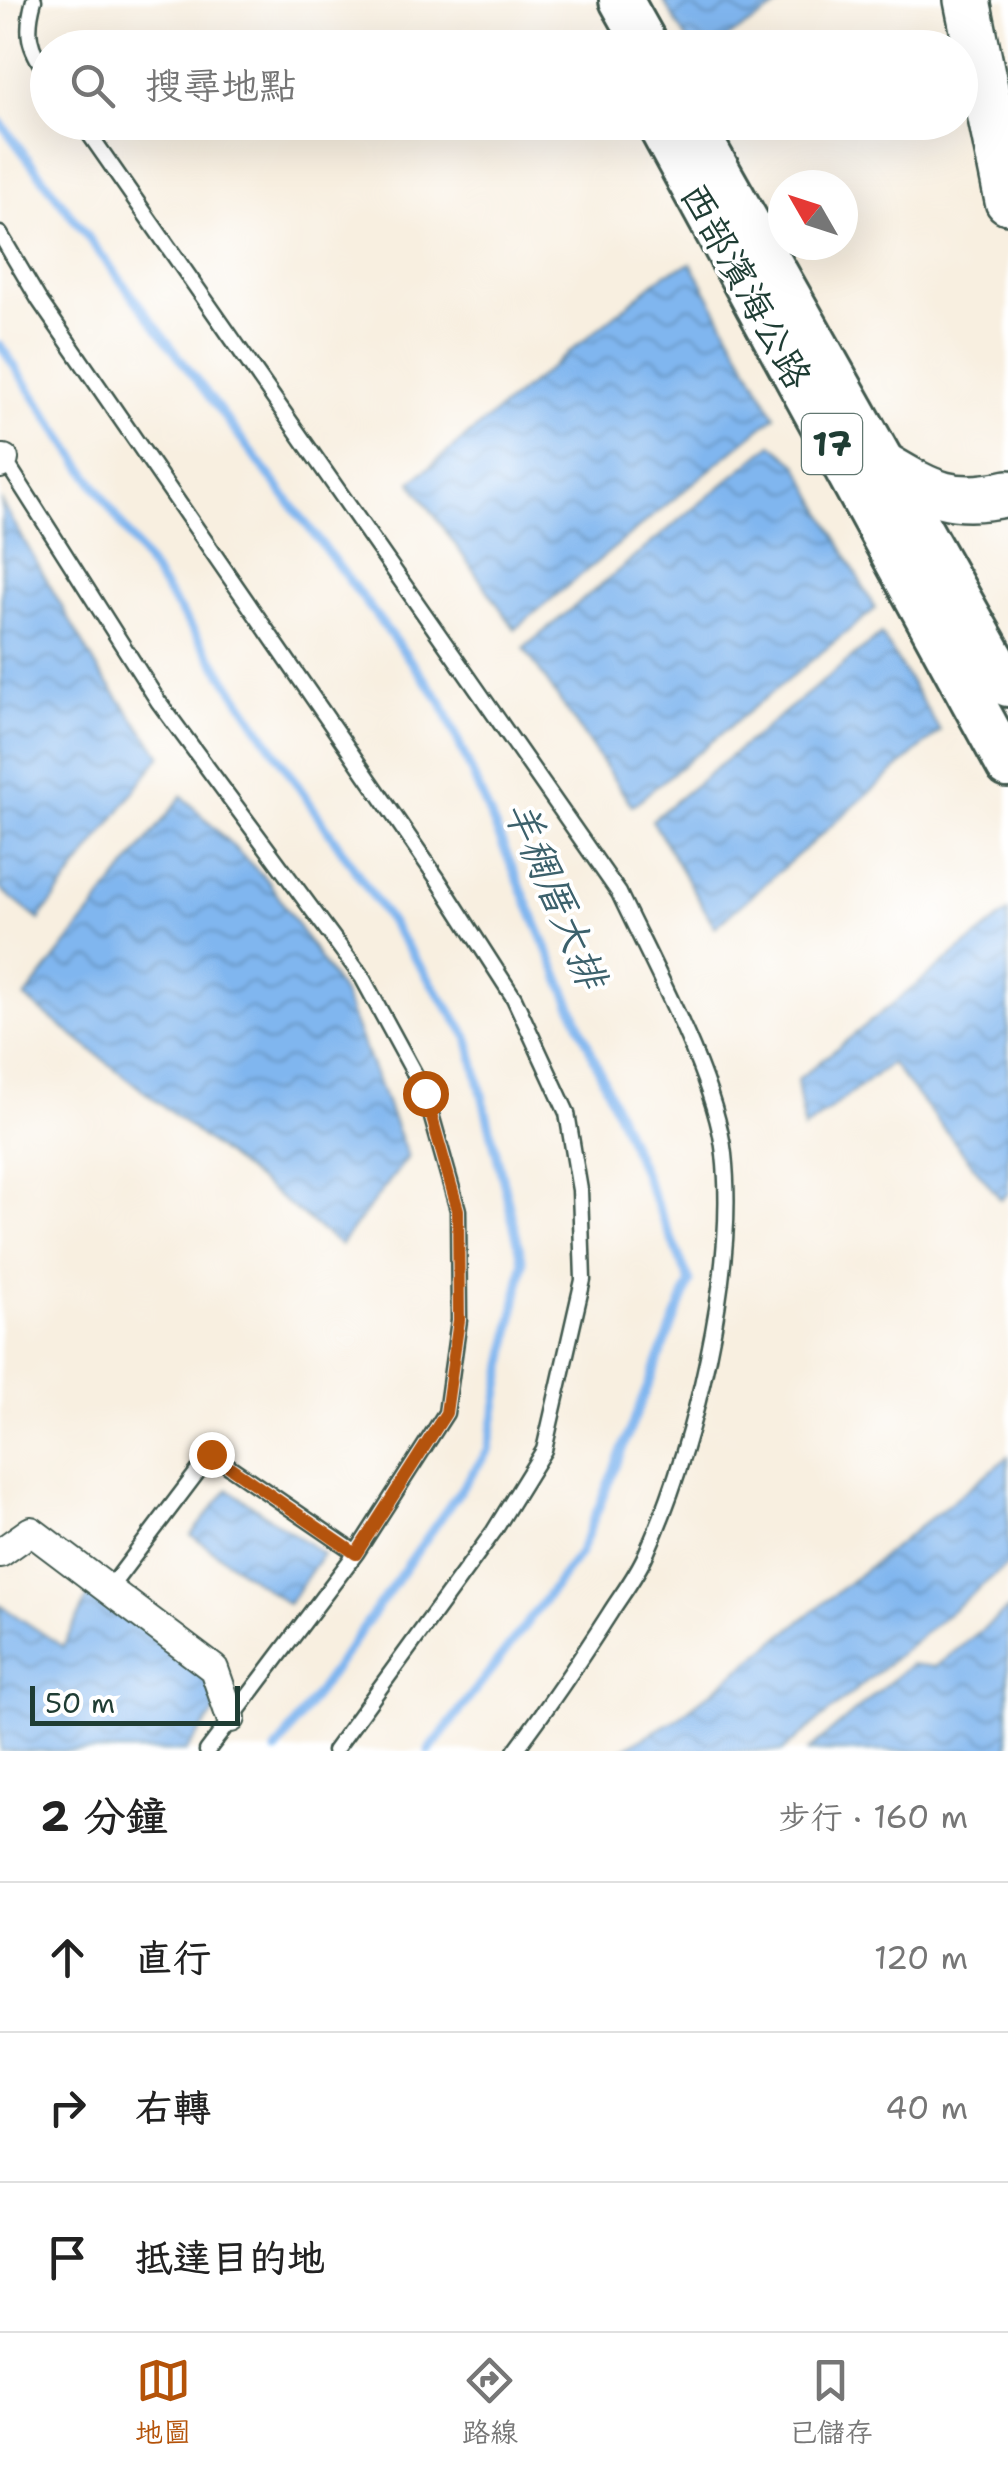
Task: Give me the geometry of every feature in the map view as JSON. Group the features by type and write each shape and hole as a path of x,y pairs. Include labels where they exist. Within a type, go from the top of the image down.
{"highway":[{"path":"967,0 973,30"},
{"path":"978,54 1008,201"},
{"path":"886,466 933,495 973,502 1008,493"}],"main road":[{"path":"590,0 606,30"},
{"path":"622,0 638,30"},
{"name":"西部濱海公路","path":"667,140 1008,766"},
{"name":"西部濱海公路","path":"701,140 1008,685"}],"street":[{"path":"0,1552 31,1531 214,1669 231,1718"}],"lane":[{"path":"30,45 26,30 34,0"},
{"path":"94,140 619,894 670,1000 713,1107 724,1153 725,1240 697,1406 646,1556 565,1684 516,1751"},
{"path":"0,234 39,300 476,938 514,998 568,1113 580,1190 583,1280 544,1450 494,1531 334,1751"},
{"path":"1,458 158,700 362,977 425,1093 458,1210 459,1320 446,1413 356,1554 207,1751"},
{"path":"108,1589 211,1454 356,1554"}],"water":[{"path":"663,0 788,0 740,30 681,30"},
{"path":"691,263 775,416 515,629 411,482 665,274"},
{"path":"772,444 797,464 875,609 632,806 524,648"},
{"path":"2,502 100,673 161,755 39,920 0,889"},
{"path":"881,634 940,731 715,927 652,820"},
{"path":"182,796 268,881 342,992 408,1157 340,1245 25,998"},
{"path":"1008,912 1008,1193 1001,1200 891,1063 804,1129 797,1080"},
{"path":"1008,1457 1008,1564 782,1751 619,1751 678,1718"},
{"path":"228,1489 323,1554 288,1604 191,1535"},
{"path":"92,1588 208,1672 217,1709 186,1751 0,1751 0,1605 63,1647"},
{"path":"1008,1609 1008,1751 808,1751 911,1664 935,1667"}],"waterway":[{"name":"羊稠厝大排","path":"0,122 441,701 690,1282 580,1553 429,1751"},
{"path":"0,345 468,1037 523,1263 488,1451 276,1751"}],"route":[{"path":"211,1454 356,1554 446,1413 459,1320 458,1210 425,1093"}]}
